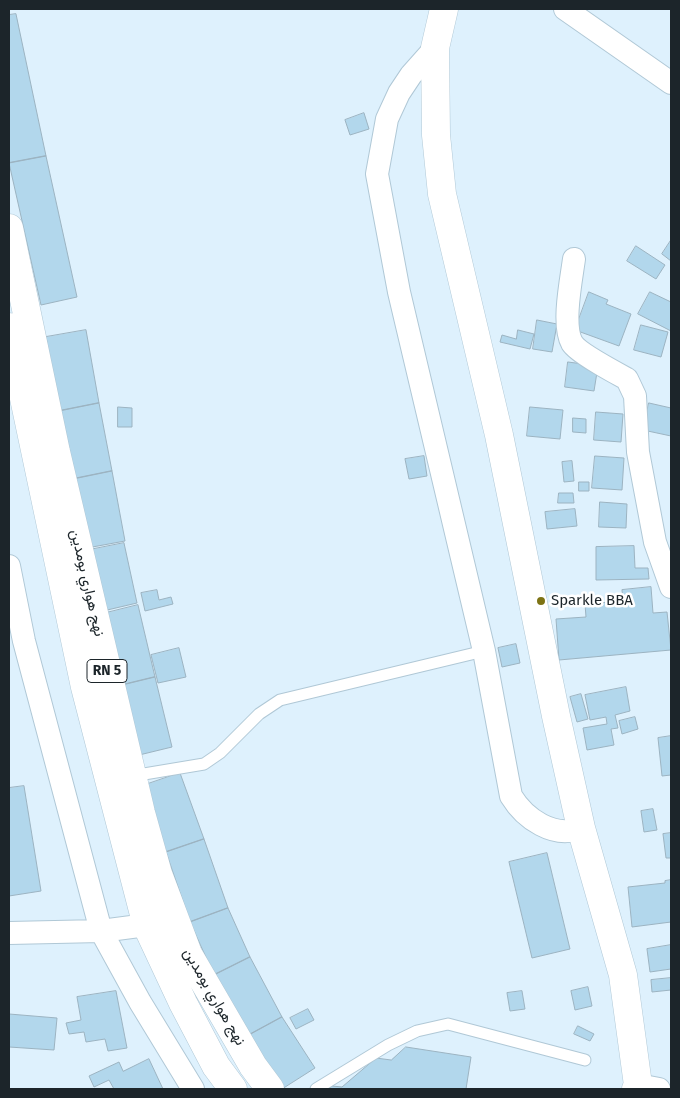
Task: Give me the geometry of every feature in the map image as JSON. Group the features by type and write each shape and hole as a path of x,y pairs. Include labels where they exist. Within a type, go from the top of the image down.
{"main road":[{"path":"444,9 435,48 436,135 442,194 499,435 556,716 581,828 623,975 644,1088"},
{"name":"نهج هواري بومدين","path":"9,228 56,452 132,776 158,874 188,954 253,1066 270,1089"},
{"name":"نهج هواري بومدين","path":"9,327 85,687 147,926 183,1003 216,1066 233,1089"}],"street":[{"path":"564,9 671,83"},
{"path":"435,48 403,87 387,119 377,174 400,292 484,651 510,796 521,809 543,826 559,832 572,832 581,828"},
{"path":"574,259 567,327 573,345 606,368 627,378 635,396 638,452 655,542 671,587"},
{"path":"9,566 24,641 101,931 140,1002 193,1089"},
{"path":"9,934 101,931 176,921"}],"lane":[{"path":"132,776 204,764 220,753 259,714 280,700 484,651"},
{"path":"316,1089 388,1045 417,1030 448,1024 585,1060"}],"building":[{"path":"16,14 46,156 9,163 9,15"},
{"path":"364,113 369,129 350,135 345,120"},
{"path":"46,156 77,297 41,305 9,163"},
{"path":"671,240 671,261 662,254"},
{"path":"636,246 665,265 656,279 627,261"},
{"path":"589,292 608,300 606,304 631,314 619,346 575,330"},
{"path":"650,292 671,302 671,331 638,314"},
{"path":"537,320 557,324 552,352 533,349"},
{"path":"641,325 668,332 661,357 634,350"},
{"path":"86,330 99,403 59,411 46,337"},
{"path":"518,330 534,334 530,349 500,342 502,335 516,339"},
{"path":"568,362 598,366 594,391 565,387"},
{"path":"99,403 112,471 73,479 59,411"},
{"path":"649,403 671,408 671,436 643,430"},
{"path":"118,407 132,408 132,427 118,427"},
{"path":"530,407 563,410 560,439 527,436"},
{"path":"596,412 623,414 621,442 594,440"},
{"path":"573,418 586,419 586,433 573,432"},
{"path":"424,456 427,476 409,479 405,459"},
{"path":"595,456 624,458 622,490 592,488"},
{"path":"572,461 574,481 564,482 562,462"},
{"path":"112,471 125,541 87,548 73,479"},
{"path":"579,482 589,482 589,491 579,491"},
{"path":"559,493 573,493 574,503 558,503"},
{"path":"600,502 627,504 626,528 599,527"},
{"path":"575,509 577,526 547,529 545,512"},
{"path":"124,543 137,603 103,611 89,550"},
{"path":"634,546 635,568 648,568 649,579 596,580 596,547"},
{"path":"651,587 653,613 667,612 671,650 559,660 556,619 586,617 585,604 623,601 622,590"},
{"path":"157,590 159,600 171,597 173,604 145,611 141,593"},
{"path":"138,605 155,677 118,686 102,614"},
{"path":"516,644 520,663 502,667 498,648"},
{"path":"179,648 186,677 158,683 151,655"},
{"path":"155,677 172,747 135,756 118,686"},
{"path":"626,687 630,711 615,715 618,728 611,729 614,745 587,750 583,728 607,724 606,717 590,720 585,695"},
{"path":"581,694 588,719 577,722 570,697"},
{"path":"635,717 638,729 622,734 619,721"},
{"path":"671,736 671,775 662,776 658,738"},
{"path":"180,773 204,839 166,852 142,786"},
{"path":"24,786 41,891 9,896 9,788"},
{"path":"653,809 657,830 644,832 641,811"},
{"path":"671,833 671,858 666,858 663,834"},
{"path":"204,839 228,908 190,922 166,852"},
{"path":"547,853 570,949 532,958 509,862"},
{"path":"671,880 671,922 632,927 628,887 665,883 665,881"},
{"path":"228,908 250,957 214,975 190,922"},
{"path":"671,945 671,969 650,972 647,949"},
{"path":"250,957 282,1017 247,1036 214,975"},
{"path":"671,978 671,990 652,992 651,980"},
{"path":"588,987 592,1006 575,1010 571,991"},
{"path":"116,991 127,1048 108,1051 105,1039 86,1042 84,1032 69,1034 66,1023 81,1020 77,997"},
{"path":"522,991 525,1009 510,1011 507,993"},
{"path":"308,1009 314,1020 296,1029 290,1018"},
{"path":"9,1014 57,1018 54,1050 9,1047"},
{"path":"282,1017 315,1068 282,1089 247,1036"},
{"path":"578,1026 594,1034 590,1041 574,1034"},
{"path":"406,1047 471,1057 466,1089 328,1089 332,1086 342,1087 376,1058 391,1060"},
{"path":"149,1059 163,1089 114,1089 109,1080 94,1087 89,1076 119,1062 123,1071"}],"place":[{"name":"Sparkle BBA","path":"541,601"}]}
